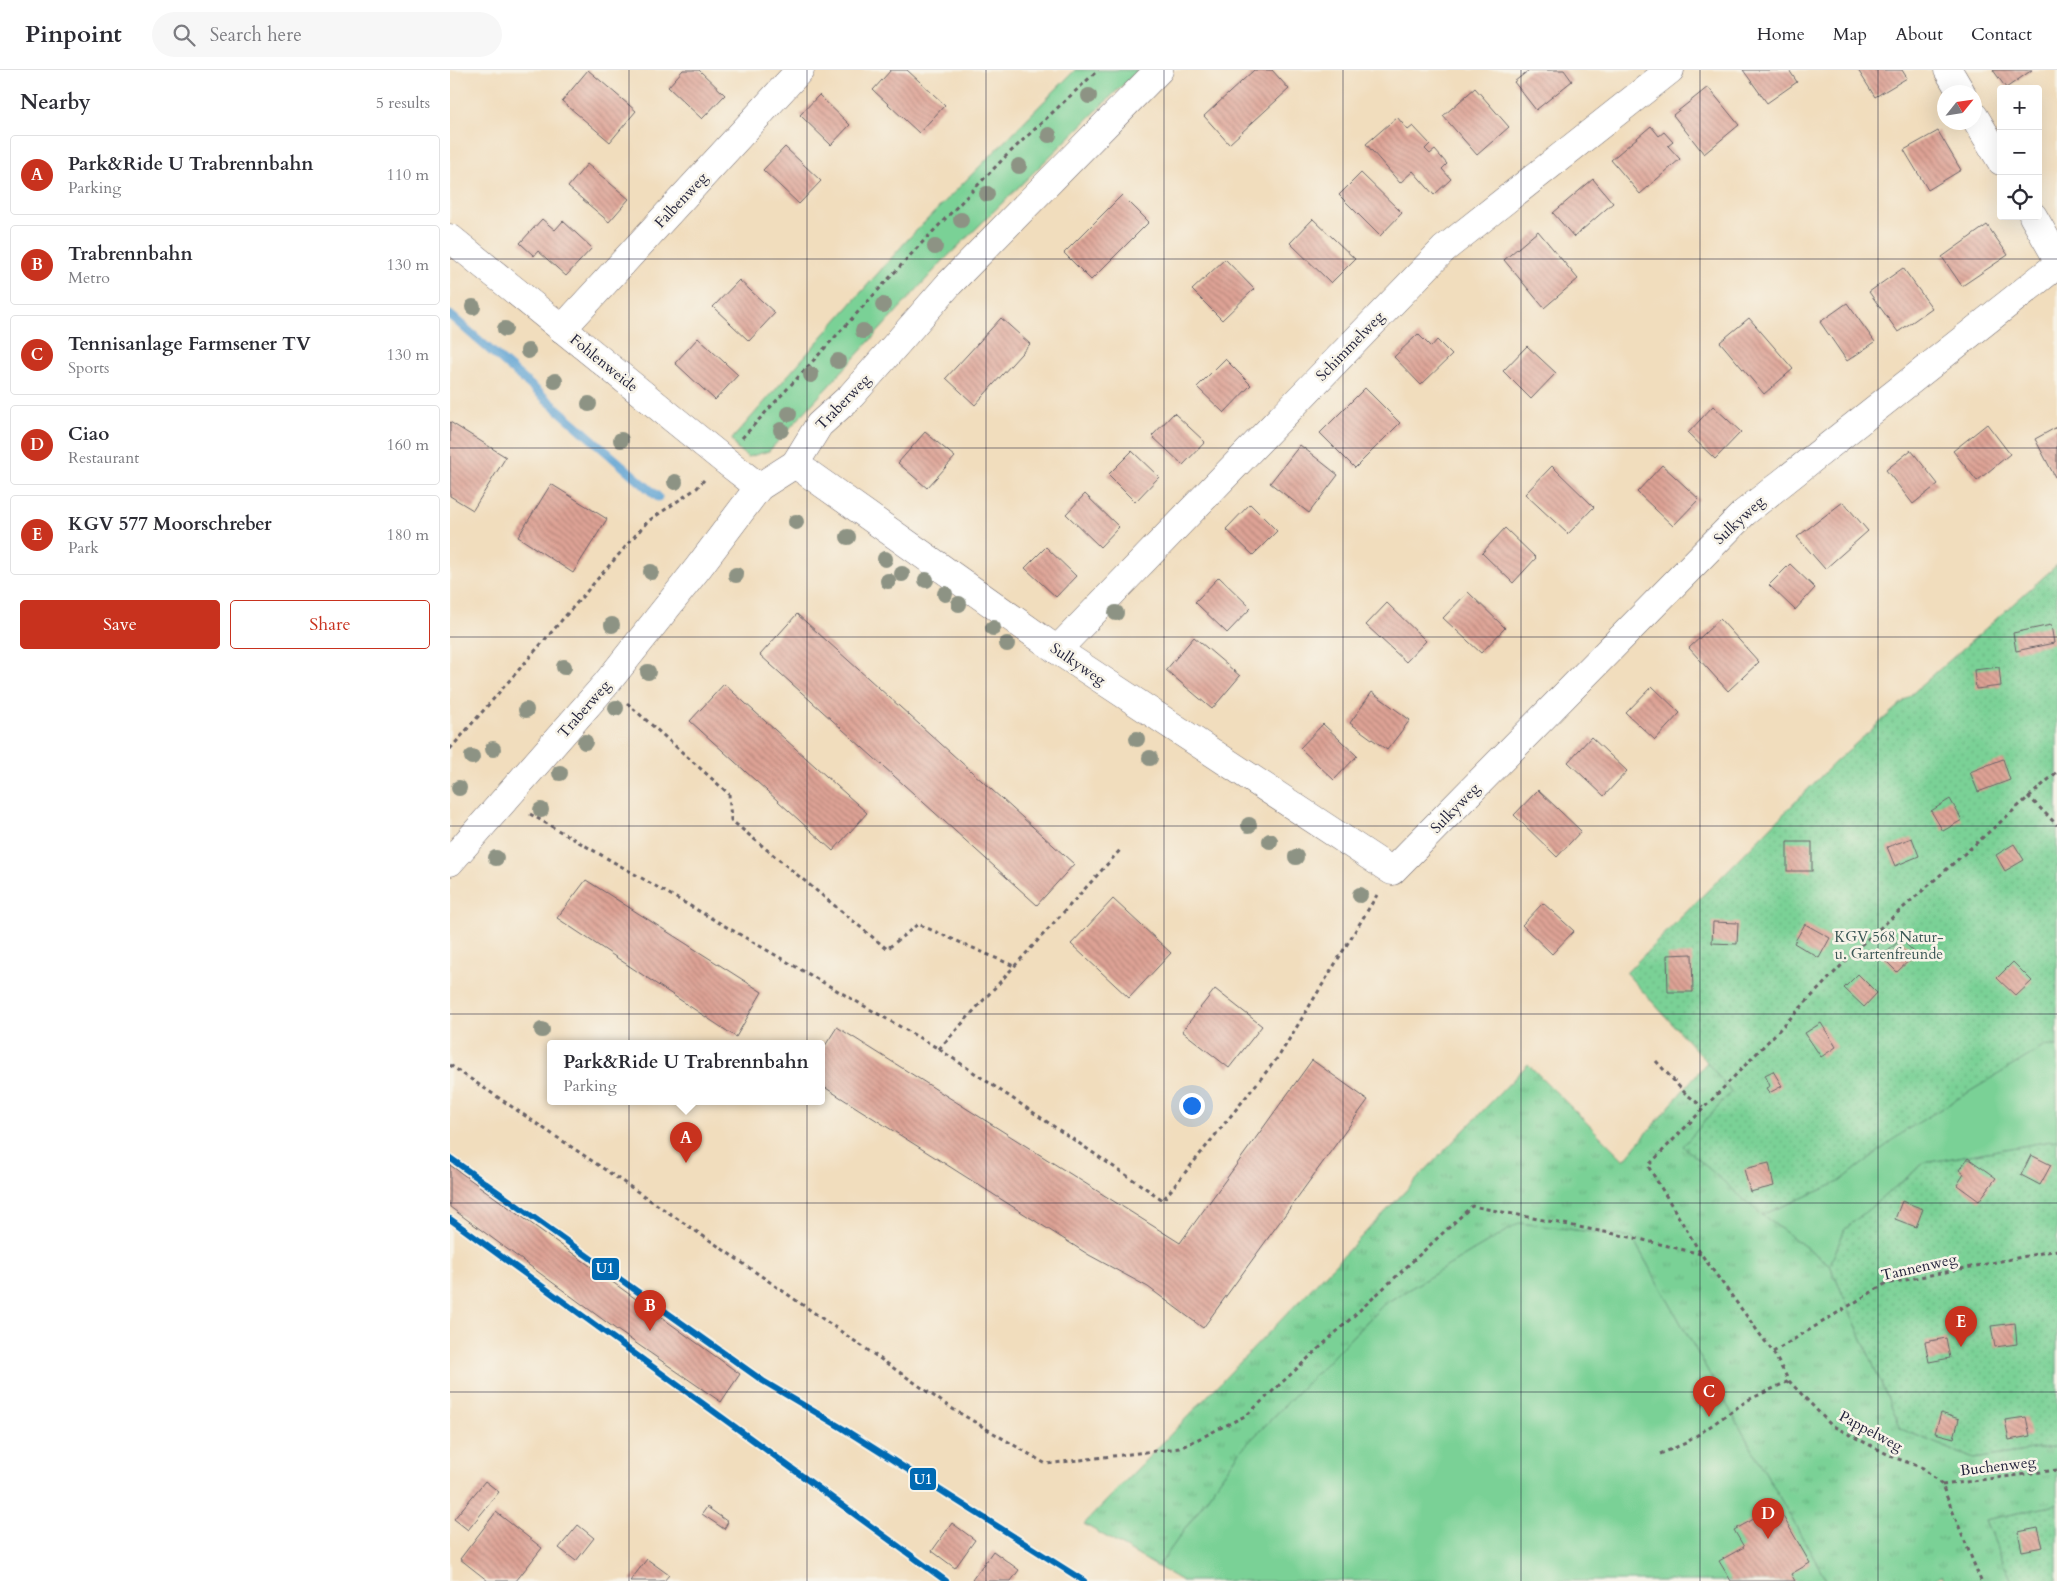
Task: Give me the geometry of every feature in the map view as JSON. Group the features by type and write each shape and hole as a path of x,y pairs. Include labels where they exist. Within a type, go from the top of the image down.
{"street":[{"name":"Falbenweg","path":"562,329 800,70"},
{"name":"Schimmelweg","path":"1057,650 1444,249 1670,70"},
{"path":"1948,70 1957,85"},
{"name":"Traberweg","path":"450,862 606,684 698,568 759,487 795,464 819,425 851,396 949,284 1154,71"},
{"path":"1982,129 1997,154"},
{"path":"2035,220 2057,258"},
{"name":"Fohlenweide","path":"450,238 759,487"},
{"name":"Sulkyweg","path":"795,464 1057,650 1392,871 1744,513 2057,265"}],"path":[{"path":"450,749 647,522 697,488 917,248 999,163 1098,70"},
{"path":"606,684 729,794 731,820 887,949 918,924 1014,966"},
{"path":"1656,1060 1685,1093 1703,1107 1862,944 2057,772"},
{"path":"2028,796 2057,825"},
{"path":"505,800 939,1049 1163,1200 1279,1056 1378,894"},
{"path":"939,1049 1122,848"},
{"path":"450,1065 718,1246 951,1408 1046,1464 1180,1448 1247,1415 1472,1206 1635,1238 1701,1254"},
{"name":"Pappelweg","path":"1703,1107 1648,1166 1701,1254 1773,1352 1789,1381 1832,1425 1893,1457 1923,1468 1942,1485 1981,1581"},
{"name":"Tannenweg","path":"1773,1352 1885,1284 2057,1250"},
{"path":"1660,1454 1686,1443 1748,1400 1789,1381"},
{"name":"Buchenweg","path":"1942,1485 2057,1470"}],"green space":[{"path":"1075,70 1138,70 942,262 769,451 748,457 737,449 732,439 908,239"},
{"name":"KGV 568 Natur- u. Gartenfreunde","path":"2057,565 2057,1046 2045,1046 1906,1130 1839,1182 1762,1215 1683,1146 1731,1092 1707,1062 1626,973 1834,763"},
{"path":"2045,1046 2057,1046 2057,1140 1924,1163 1845,1229 1830,1265 1762,1215 1839,1182 1906,1130"},
{"path":"1707,1062 1731,1092 1762,1215 1830,1265 1901,1429 1974,1459 2057,1446 2057,1505 1985,1520 2012,1581 1945,1581 1942,1575 1931,1581 1827,1581 1632,1237 1520,1223 1384,1304 1240,1451 1158,1567 1084,1524 1528,1064 1624,1160"},
{"path":"2057,1140 2057,1446 1974,1459 1901,1429 1830,1265 1845,1229 1924,1163"},
{"path":"1520,1223 1632,1237 1827,1581 1182,1581 1158,1567 1240,1451 1384,1304"},
{"path":"2057,1505 2057,1581 2012,1581 1985,1520"}],"building":[{"path":"588,70 636,111 610,142 562,101"},
{"path":"683,70 699,70 725,95 702,119 668,87"},
{"path":"891,70 907,70 945,105 919,133 873,90"},
{"path":"1254,70 1272,70 1289,89 1229,144 1204,116"},
{"path":"1529,70 1564,70 1572,81 1536,110 1514,82"},
{"path":"1743,70 1789,70 1797,82 1767,103"},
{"path":"1858,70 1902,70 1907,78 1875,97"},
{"path":"1993,70 2032,70 2010,85 2004,85"},
{"path":"1708,87 1739,125 1704,154 1673,115"},
{"path":"1475,88 1509,127 1477,155 1443,116"},
{"path":"819,95 850,125 831,145 800,115"},
{"path":"1397,117 1408,130 1413,126 1430,144 1425,149 1430,154 1435,150 1447,164 1442,169 1451,179 1434,195 1413,171 1400,183 1366,144"},
{"path":"1651,126 1659,136 1664,132 1673,142 1668,146 1680,159 1640,194 1611,160"},
{"path":"1938,131 1961,170 1928,190 1904,150"},
{"path":"785,147 821,181 799,204 763,170"},
{"path":"587,164 629,199 609,222 568,187"},
{"path":"1361,173 1402,213 1380,236 1339,195"},
{"path":"1593,179 1613,203 1574,237 1553,213"},
{"path":"1122,195 1149,222 1091,280 1064,253"},
{"path":"542,219 555,230 563,221 592,248 566,276 538,251 534,256 520,243"},
{"path":"1313,219 1355,259 1331,283 1290,243"},
{"path":"1987,225 2008,255 1962,286 1942,257"},
{"path":"1538,231 1578,279 1544,308 1504,260"},
{"path":"1225,259 1254,289 1222,320 1192,290"},
{"path":"1903,268 1932,308 1898,332 1869,292"},
{"path":"739,280 775,313 749,341 713,307"},
{"path":"1847,303 1875,342 1847,361 1820,322"},
{"path":"1001,318 1030,344 975,405 946,378"},
{"path":"1749,318 1793,369 1764,394 1720,342"},
{"path":"1418,334 1431,347 1437,340 1452,355 1421,385 1394,357"},
{"path":"698,338 738,375 715,400 675,363"},
{"path":"1527,346 1556,373 1531,399 1503,371"},
{"path":"1225,359 1251,385 1224,413 1197,387"},
{"path":"1365,388 1400,423 1355,468 1320,433"},
{"path":"1713,406 1741,432 1715,459 1688,433"},
{"path":"1174,413 1205,442 1183,465 1152,436"},
{"path":"450,422 506,457 473,510 450,496"},
{"path":"1987,424 2010,454 1977,481 1953,451"},
{"path":"2057,427 2057,476 2055,477 2035,439"},
{"path":"925,432 955,457 927,488 898,463"},
{"path":"1300,445 1338,475 1309,513 1270,483"},
{"path":"1911,450 1938,484 1913,504 1886,470"},
{"path":"1132,451 1159,477 1135,502 1108,475"},
{"path":"1662,465 1699,499 1673,526 1637,492"},
{"path":"1552,466 1594,507 1568,534 1525,494"},
{"path":"551,484 607,519 573,573 518,537"},
{"path":"1085,494 1119,527 1100,547 1066,514"},
{"path":"1843,502 1868,531 1825,569 1797,537"},
{"path":"1250,504 1277,531 1253,555 1226,529"},
{"path":"1505,528 1536,558 1513,583 1482,553"},
{"path":"1046,547 1076,576 1056,597 1025,568"},
{"path":"1790,564 1815,588 1795,610 1769,585"},
{"path":"1219,577 1251,608 1227,633 1195,602"},
{"path":"1468,592 1505,628 1481,653 1443,618"},
{"path":"1387,603 1426,641 1406,662 1366,625"},
{"path":"797,614 1074,864 1037,905 760,655"},
{"path":"1720,619 1759,662 1728,691 1689,648"},
{"path":"2051,625 2054,643 2016,651 2013,633"},
{"path":"1194,637 1240,676 1212,709 1166,670"},
{"path":"1999,667 2001,686 1976,689 1974,670"},
{"path":"724,684 867,813 833,851 690,721"},
{"path":"1652,686 1680,713 1655,740 1626,713"},
{"path":"1372,692 1410,720 1387,750 1350,723"},
{"path":"1323,724 1357,756 1334,780 1300,748"},
{"path":"1591,737 1627,771 1604,796 1568,762"},
{"path":"2003,759 2010,780 1978,792 1970,772"},
{"path":"1538,790 1581,831 1557,857 1514,815"},
{"path":"1950,799 1962,820 1943,831 1931,811"},
{"path":"1912,838 1919,856 1895,866 1887,847"},
{"path":"1787,842 1812,842 1812,871 1787,871"},
{"path":"2014,844 2024,860 2005,871 1996,855"},
{"path":"586,880 762,992 736,1037 557,918"},
{"path":"1113,899 1171,953 1129,998 1071,944"},
{"path":"1543,903 1574,931 1552,954 1522,925"},
{"path":"1713,922 1738,923 1737,944 1712,943"},
{"path":"1805,924 1830,938 1819,958 1794,943"},
{"path":"1901,939 1916,954 1897,972 1882,957"},
{"path":"1692,954 1693,992 1668,992 1667,955"},
{"path":"2013,962 2032,981 2016,996 1997,978"},
{"path":"1858,974 1877,993 1864,1007 1844,988"},
{"path":"1215,989 1262,1026 1229,1068 1182,1031"},
{"path":"1821,1023 1836,1047 1821,1057 1805,1033"},
{"path":"837,1027 1180,1243 1312,1060 1368,1100 1203,1328 1148,1287 1089,1255 825,1088 825,1046"},
{"path":"1773,1071 1782,1086 1769,1093 1766,1088 1770,1086 1765,1075"},
{"path":"2031,1155 2051,1165 2040,1185 2021,1175"},
{"path":"1968,1158 1996,1178 1979,1201 1957,1185 1964,1174 1959,1170"},
{"path":"1769,1163 1774,1186 1750,1192 1744,1169"},
{"path":"450,1165 740,1374 721,1402 617,1330 450,1207"},
{"path":"1902,1201 1923,1209 1916,1227 1895,1219"},
{"path":"2015,1323 2017,1344 1995,1347 1991,1326"},
{"path":"1946,1338 1950,1358 1929,1362 1925,1342"},
{"path":"1941,1413 1959,1419 1954,1438 1935,1433"},
{"path":"2026,1417 2030,1436 2009,1440 2005,1420"},
{"path":"485,1481 499,1492 468,1530 454,1519"},
{"path":"1777,1506 1810,1563 1791,1574 1795,1581 1731,1581 1719,1561 1744,1547 1734,1530"},
{"path":"707,1507 728,1522 724,1529 702,1514"},
{"path":"496,1512 542,1548 516,1581 488,1581 460,1559"},
{"path":"952,1523 975,1540 955,1568 932,1551"},
{"path":"578,1525 594,1538 576,1561 559,1548"},
{"path":"2038,1528 2043,1547 2022,1551 2018,1532"},
{"path":"993,1551 1019,1570 1011,1581 972,1580"},
{"path":"647,1559 669,1575 664,1581 630,1581"}],"waterway":[{"path":"450,315 658,497"}],"transit line":[{"name":"U1","path":"450,1158 763,1381 842,1428 1084,1581"},
{"name":"U1","path":"450,1219 946,1581"}],"place":[{"name":"Park&Ride U Trabrennbahn","path":"686,1163"},
{"name":"Trabrennbahn","path":"650,1331"},
{"name":"KGV 577 Moorschreber","path":"1961,1347"},
{"name":"Tennisanlage Farmsener TV","path":"1709,1417"},
{"name":"Ciao","path":"1768,1539"}]}
